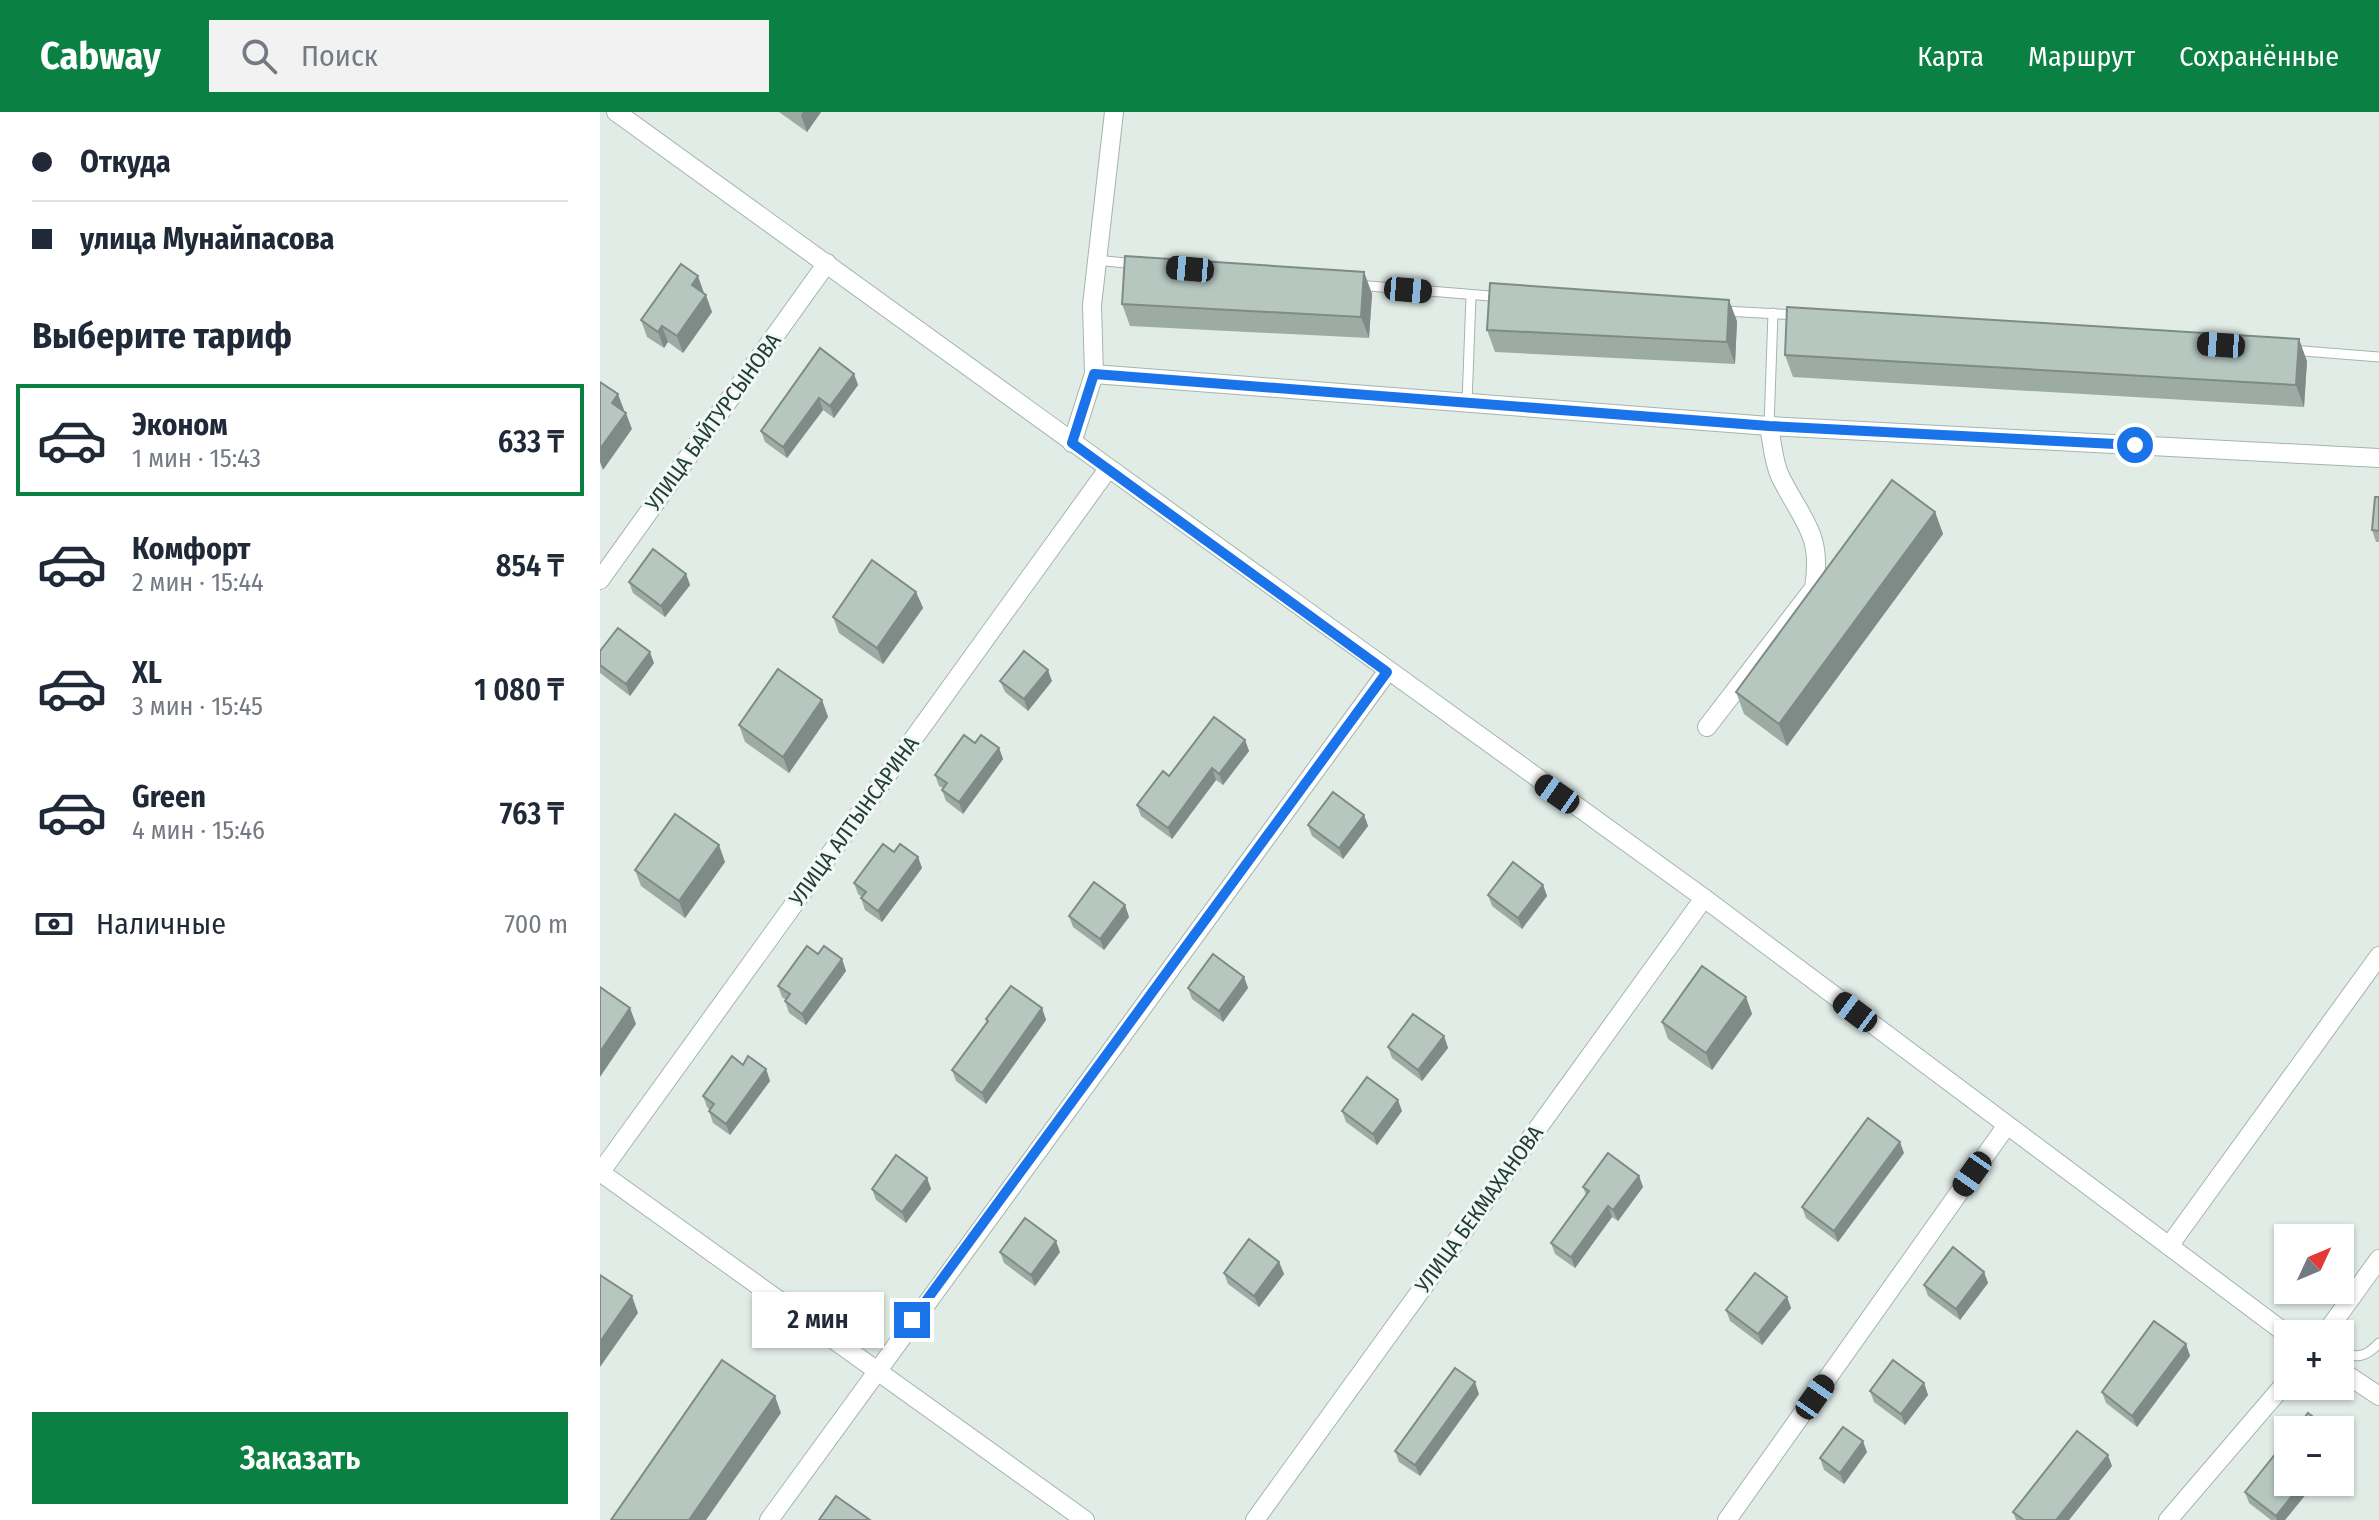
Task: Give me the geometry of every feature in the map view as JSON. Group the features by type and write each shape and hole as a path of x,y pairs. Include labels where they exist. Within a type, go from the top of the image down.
{"street":[{"path":"616,112 1387,672 1704,898 2274,1325"},
{"path":"1072,443 1094,374 1092,305 1114,112"},
{"name":"УЛИЦА БАЙТУРСЫНОВА","path":"600,580 827,263"},
{"path":"1094,374 1769,426 2379,458"},
{"path":"1707,727 1814,588 1818,564 1815,539 1779,473 1769,426"},
{"name":"УЛИЦА АЛТЫНСАРИНА","path":"600,1172 1108,469"},
{"path":"769,1520 1387,672"},
{"name":"УЛИЦА БЕКМАХАНОВА","path":"1255,1520 1704,898"},
{"path":"2169,1246 2379,956"},
{"path":"1727,1520 2007,1125"},
{"path":"600,1172 1085,1520"},
{"path":"2335,1320 2379,1259"},
{"path":"2354,1379 2379,1396"},
{"path":"2168,1520 2274,1396"}],"lane":[{"path":"1096,260 1143,265"},
{"path":"1346,284 1518,298"},
{"path":"1467,403 1471,296"},
{"path":"1710,310 1804,316"},
{"path":"1769,426 1773,313"},
{"path":"2284,350 2379,357"},
{"path":"2354,1358 2365,1355 2379,1343"}],"building":[{"path":"1125,256 1364,272 1361,317 1122,304"},
{"path":"681,264 698,276 692,285 706,295 677,336 662,326 658,332 641,320"},
{"path":"1490,283 1729,300 1727,342 1487,330"},
{"path":"1787,307 2299,339 2296,385 1785,355"},
{"path":"820,348 854,374 830,406 819,398 783,447 761,431"},
{"path":"600,382 618,394 612,403 626,413 600,449"},
{"path":"1892,480 1935,512 1779,724 1736,692"},
{"path":"2375,497 2379,497 2379,531 2372,530"},
{"path":"653,549 686,574 661,606 629,582"},
{"path":"872,560 916,592 877,648 833,617"},
{"path":"618,628 650,652 626,684 600,665 600,651"},
{"path":"1024,651 1048,670 1024,699 1000,681"},
{"path":"778,669 822,700 783,757 739,725"},
{"path":"1214,717 1245,740 1219,774 1212,768 1168,828 1137,805 1163,771 1169,776"},
{"path":"964,735 975,743 981,735 999,748 959,802 942,790 947,783 935,775"},
{"path":"1333,792 1364,815 1339,848 1308,825"},
{"path":"675,814 719,845 679,901 635,870"},
{"path":"883,844 894,852 900,844 918,857 878,911 861,898 866,892 854,883"},
{"path":"1513,862 1543,885 1518,918 1488,895"},
{"path":"1094,882 1125,905 1100,939 1069,916"},
{"path":"807,946 818,954 824,946 842,959 802,1014 785,1001 790,994 778,986"},
{"path":"1213,954 1244,977 1219,1011 1188,988"},
{"path":"1702,966 1746,997 1706,1053 1662,1022"},
{"path":"1011,986 1042,1008 982,1093 952,1070"},
{"path":"600,987 630,1008 600,1052"},
{"path":"1413,1014 1444,1036 1418,1070 1388,1047"},
{"path":"732,1056 743,1065 748,1056 766,1069 726,1124 709,1111 714,1104 703,1096"},
{"path":"1367,1077 1398,1100 1373,1134 1342,1111"},
{"path":"1868,1118 1900,1142 1834,1231 1802,1207"},
{"path":"1608,1153 1639,1176 1613,1210 1608,1206 1571,1257 1551,1243 1589,1191 1583,1187"},
{"path":"896,1155 927,1178 902,1212 872,1189"},
{"path":"1025,1218 1056,1241 1031,1275 1000,1252"},
{"path":"1249,1239 1279,1262 1254,1296 1224,1273"},
{"path":"1953,1247 1984,1272 1956,1309 1924,1285"},
{"path":"1755,1273 1787,1297 1758,1334 1726,1310"},
{"path":"600,1275 632,1296 600,1342"},
{"path":"2154,1321 2186,1344 2132,1416 2102,1392"},
{"path":"722,1360 775,1396 689,1520 611,1520"},
{"path":"1893,1360 1924,1383 1901,1414 1870,1391"},
{"path":"1455,1368 1475,1382 1415,1465 1395,1451"},
{"path":"1843,1427 1863,1441 1840,1473 1820,1458"},
{"path":"2077,1431 2108,1455 2056,1520 2024,1520 2013,1512"},
{"path":"2274,1456 2274,1496 2292,1496 2276,1516 2245,1492"},
{"path":"836,1496 870,1520 819,1520"}],"route":[{"path":"912,1320 1387,672 1072,443 1094,374 1769,426 2135,445"}]}
